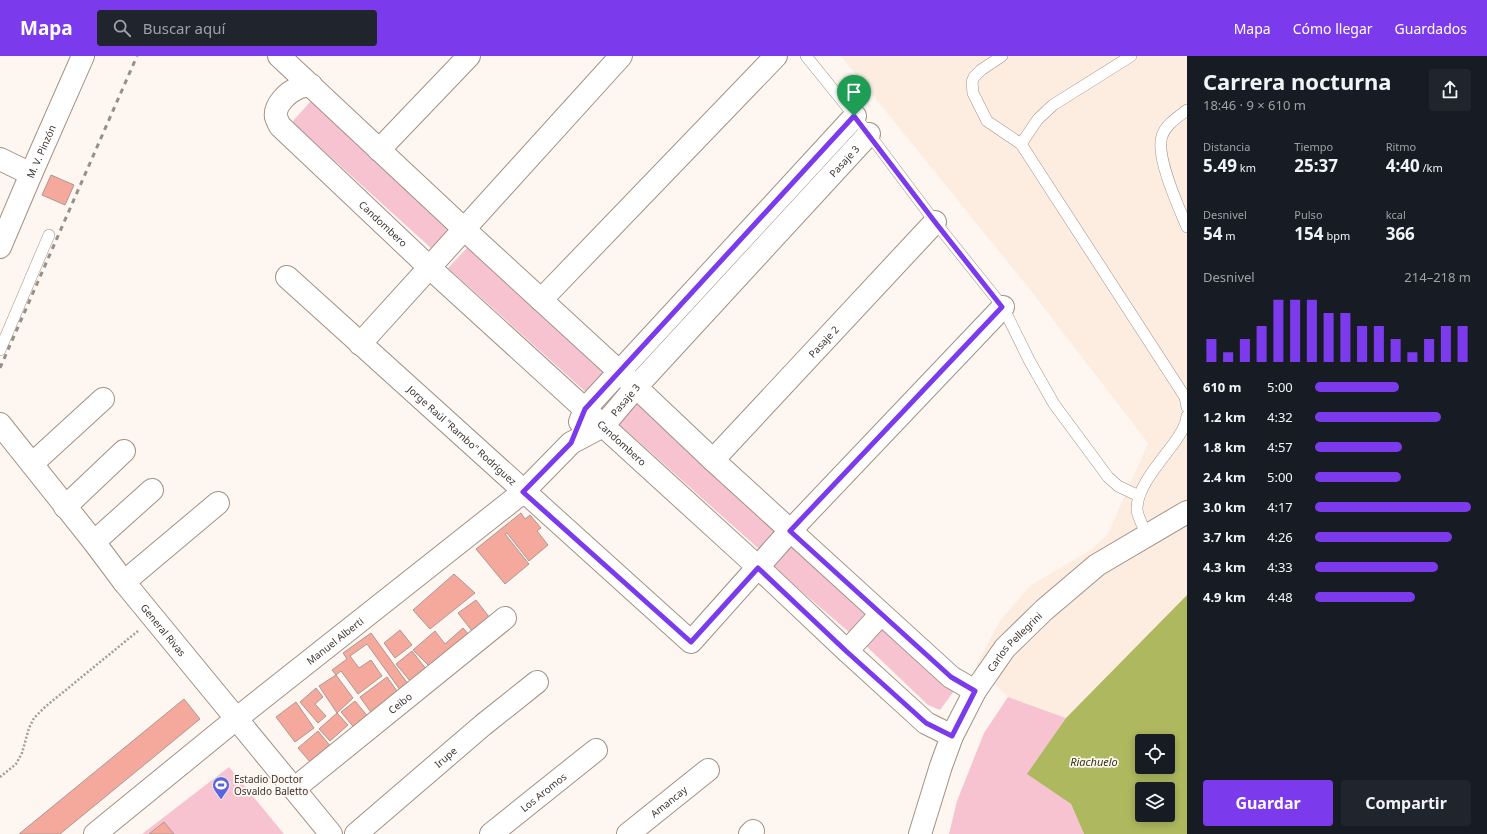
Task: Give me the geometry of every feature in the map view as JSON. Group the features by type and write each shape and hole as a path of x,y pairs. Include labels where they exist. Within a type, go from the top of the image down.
{"street":[{"name":"M. V. Pinzón","path":"0,248 31,174 84,56"},
{"path":"279,56 790,531 951,677 975,691"},
{"path":"379,150 469,56"},
{"path":"360,344 465,230 621,56"},
{"path":"541,300 776,56"},
{"name":"Candombero","path":"311,85 299,87 279,104 276,116 280,126 430,268 758,568 846,651 926,723 952,736"},
{"path":"571,443 585,409 854,116"},
{"name":"Pasaje 3","path":"571,443 603,426 636,387 870,134"},
{"path":"0,159 31,174"},
{"name":"Pasaje 2","path":"713,460 935,222"},
{"name":"Jorge Raúl \"Rambo\" Rodríguez","path":"287,276 523,492 691,642 758,568"},
{"path":"758,568 790,531 1002,307"},
{"path":"32,464 103,399"},
{"name":"General Rivas","path":"0,424 124,582 331,834"},
{"name":"Manuel Alberti","path":"95,834 236,719 523,492 571,443"},
{"path":"64,507 124,451"},
{"path":"94,542 152,490"},
{"path":"124,582 218,503"},
{"name":"Carlos Pellegrini","path":"920,834 952,736 975,691 1005,648 1035,619 1097,565 1187,512"},
{"path":"846,651 881,614"},
{"name":"Ceibo","path":"294,788 505,618"},
{"name":"Irupe","path":"356,834 483,725 537,682"},
{"name":"Los Aromos","path":"491,834 596,750"},
{"name":"Amancay","path":"628,834 708,770"}],"lane":[{"path":"806,56 870,134 935,222 1002,307 1054,404 1108,477 1118,486 1139,496"},
{"path":"1002,56 980,70 972,82 973,93 987,121 1021,144 1186,400"},
{"path":"1021,144 1038,119 1054,105 1131,56"},
{"path":"1187,110 1168,124 1161,137 1161,153 1166,176 1187,227"},
{"path":"0,350 49,235"},
{"path":"1147,535 1137,511 1139,496 1143,487 1182,432 1187,416"}],"path":[{"path":"0,777 16,764 22,753 29,728 34,718 45,707 154,618"}],"shaded area":[{"path":"841,56 1187,56 1187,595 1066,718 1008,697 976,666 999,622 1031,585 1091,550 1108,534 1148,443 1028,287"},
{"path":"311,101 451,227 431,248 292,122"},
{"path":"468,247 607,373 588,394 448,268"},
{"path":"639,402 779,528 759,549 619,424"},
{"path":"790,543 870,611 850,633 771,565"},
{"path":"882,621 954,691 940,710 928,705 863,643"},
{"path":"1008,697 1066,718 1028,774 1071,804 1084,834 949,834 957,801 984,733"},
{"name":"Estadio Doctor Osvaldo Baletto","path":"229,767 284,834 142,834"}],"water":[{"name":"Riachuelo","path":"1187,595 1187,834 1084,834 1071,804 1027,774 1066,718"}],"building":[{"path":"51,175 74,185 65,205 42,195"},
{"path":"521,513 525,519 530,515 541,528 537,531 548,545 529,561 507,533 505,534 529,564 505,584 476,549"},
{"path":"454,574 475,593 430,629 413,610"},
{"path":"476,600 493,622 476,636 458,613"},
{"path":"463,628 470,636 430,667 413,650 435,631 445,644"},
{"path":"400,630 412,645 395,658 384,643"},
{"path":"371,633 411,688 403,694 367,644 350,656 359,668 371,660 382,676 358,694 341,671 336,675 332,670 347,659 343,653"},
{"path":"412,651 430,674 415,687 396,664"},
{"path":"336,675 353,698 337,713 319,686"},
{"path":"387,677 402,698 375,718 360,697"},
{"path":"316,688 323,697 315,704 326,716 318,723 300,702"},
{"path":"184,699 200,719 60,834 19,834"},
{"path":"355,701 370,719 356,730 341,712"},
{"path":"296,702 314,728 295,742 276,717"},
{"path":"337,713 348,725 330,741 319,729"},
{"path":"318,731 336,753 317,770 298,748"},
{"path":"164,822 174,834 149,834"}],"railway":[{"path":"0,368 137,56"}],"place":[{"name":"Estadio Doctor Osvaldo Baletto","path":"221,800"}],"route":[{"path":"854,116 870,134 935,222 1002,307 790,531 951,677 975,691 952,736 926,723 846,651 758,568 691,642 523,492 571,443 585,409 854,116"}]}
